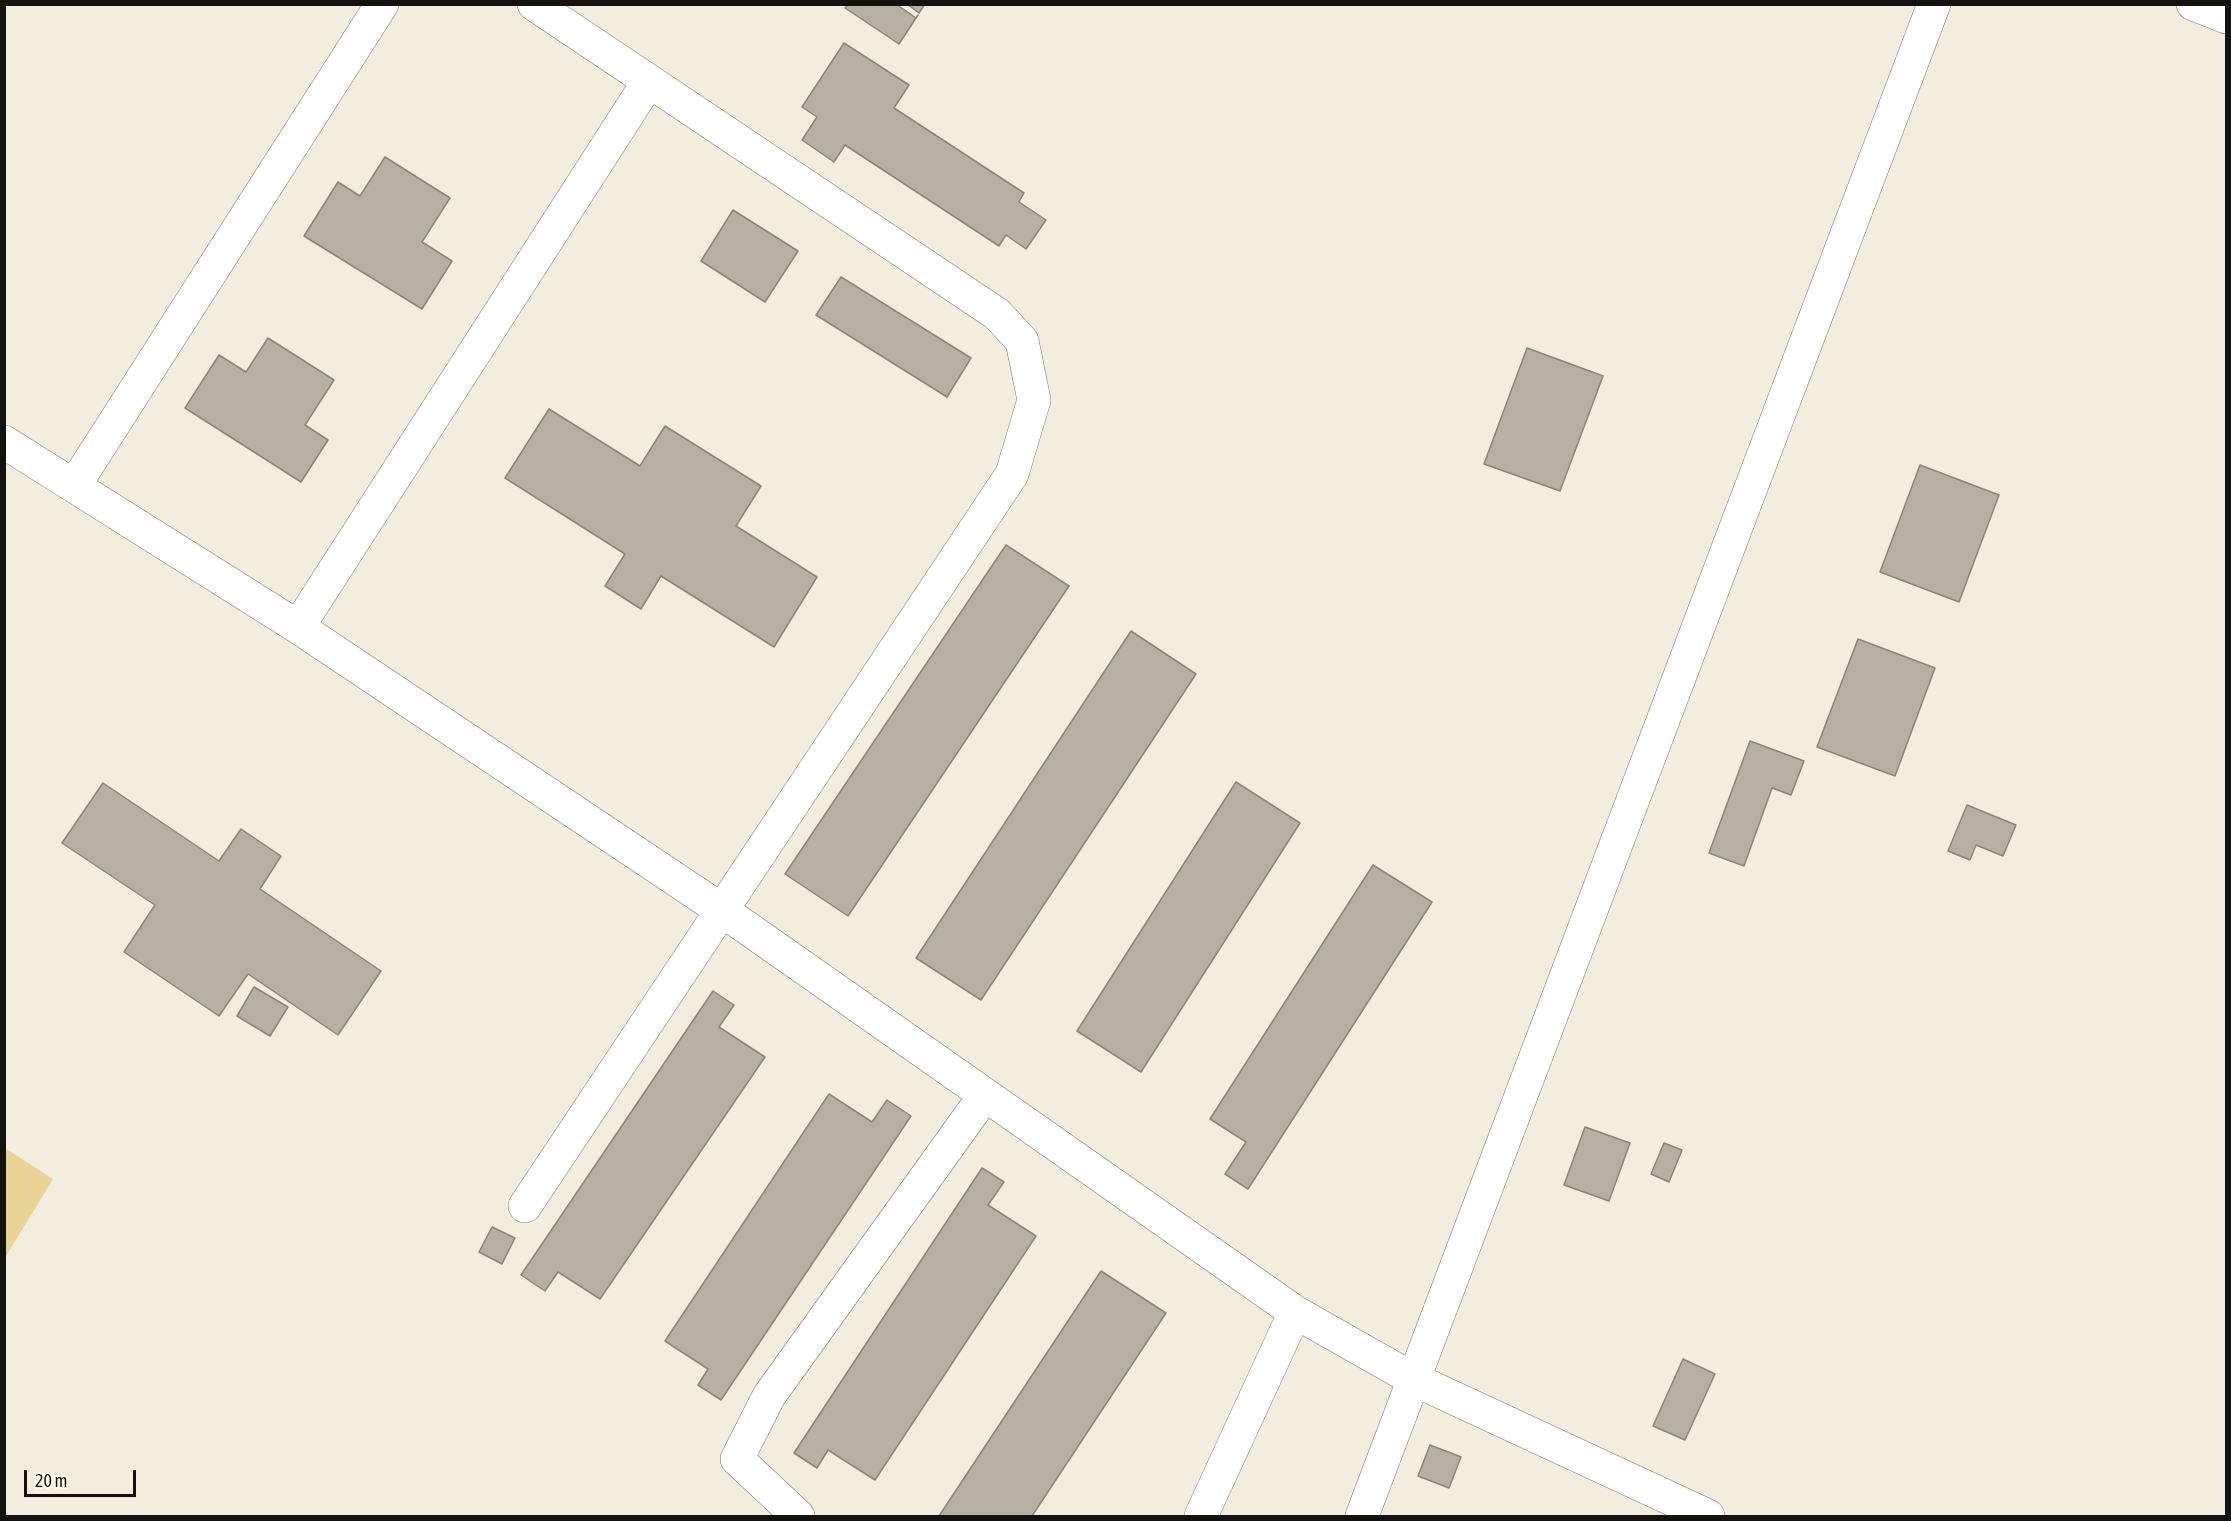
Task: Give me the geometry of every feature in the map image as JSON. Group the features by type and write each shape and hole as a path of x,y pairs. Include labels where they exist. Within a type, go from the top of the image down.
{"street":[{"path":"74,486 382,4"},
{"path":"525,1206 1012,474 1034,400 1022,341 997,314 534,4"},
{"path":"1362,1516 1934,4"},
{"path":"2193,4 2226,17"},
{"path":"298,627 649,81"},
{"path":"4,441 298,627 723,911 1295,1312 1413,1380 1708,1516"},
{"path":"798,1516 737,1459 769,1396 985,1095"},
{"path":"1201,1516 1295,1312"}],"shaded area":[{"path":"5,1148 53,1179 5,1258"}],"building":[{"path":"848,4 896,4 916,18 918,15 899,44 845,8"},
{"path":"907,4 925,4 919,13"},
{"path":"844,43 909,85 894,108 1024,193 1019,202 1046,220 1026,249 1006,235 999,246 845,145 834,162 802,140 817,117 802,107"},
{"path":"385,157 450,198 422,242 452,261 422,309 304,236 338,182 360,196"},
{"path":"733,210 798,251 765,302 701,261"},
{"path":"841,277 971,358 947,397 816,315"},
{"path":"268,338 334,380 305,425 328,440 301,482 185,408 219,355 246,372"},
{"path":"1527,348 1603,376 1560,491 1484,464"},
{"path":"549,409 640,466 665,426 761,486 736,526 817,577 774,647 661,576 641,609 605,586 625,554 505,478"},
{"path":"1920,465 1999,495 1959,602 1880,572"},
{"path":"1006,545 1069,586 848,916 785,874"},
{"path":"1131,631 1196,674 981,1000 916,958"},
{"path":"1858,639 1935,668 1895,776 1817,747"},
{"path":"1750,741 1804,761 1791,795 1772,788 1744,866 1709,853"},
{"path":"1236,782 1300,823 1141,1072 1077,1031"},
{"path":"103,783 219,861 241,829 281,856 260,889 381,971 338,1035 248,974 219,1016 124,952 155,905 62,843"},
{"path":"1967,805 2016,825 2003,856 1976,845 1970,860 1948,851"},
{"path":"1373,865 1432,902 1248,1189 1225,1174 1246,1142 1210,1119"},
{"path":"254,987 288,1007 270,1036 237,1016"},
{"path":"713,991 734,1005 719,1027 765,1057 600,1299 558,1272 545,1291 521,1275"},
{"path":"829,1094 872,1122 887,1100 911,1116 721,1400 698,1385 708,1369 665,1341"},
{"path":"1585,1127 1630,1143 1609,1201 1564,1185"},
{"path":"1664,1143 1682,1150 1669,1182 1651,1174"},
{"path":"982,1168 1004,1182 988,1205 1036,1236 875,1480 828,1450 817,1468 794,1453"},
{"path":"492,1227 515,1238 502,1264 479,1252"},
{"path":"1101,1271 1166,1313 1032,1516 939,1516"},
{"path":"1683,1359 1715,1374 1685,1440 1653,1426"},
{"path":"1430,1445 1461,1457 1449,1488 1418,1476"}]}
